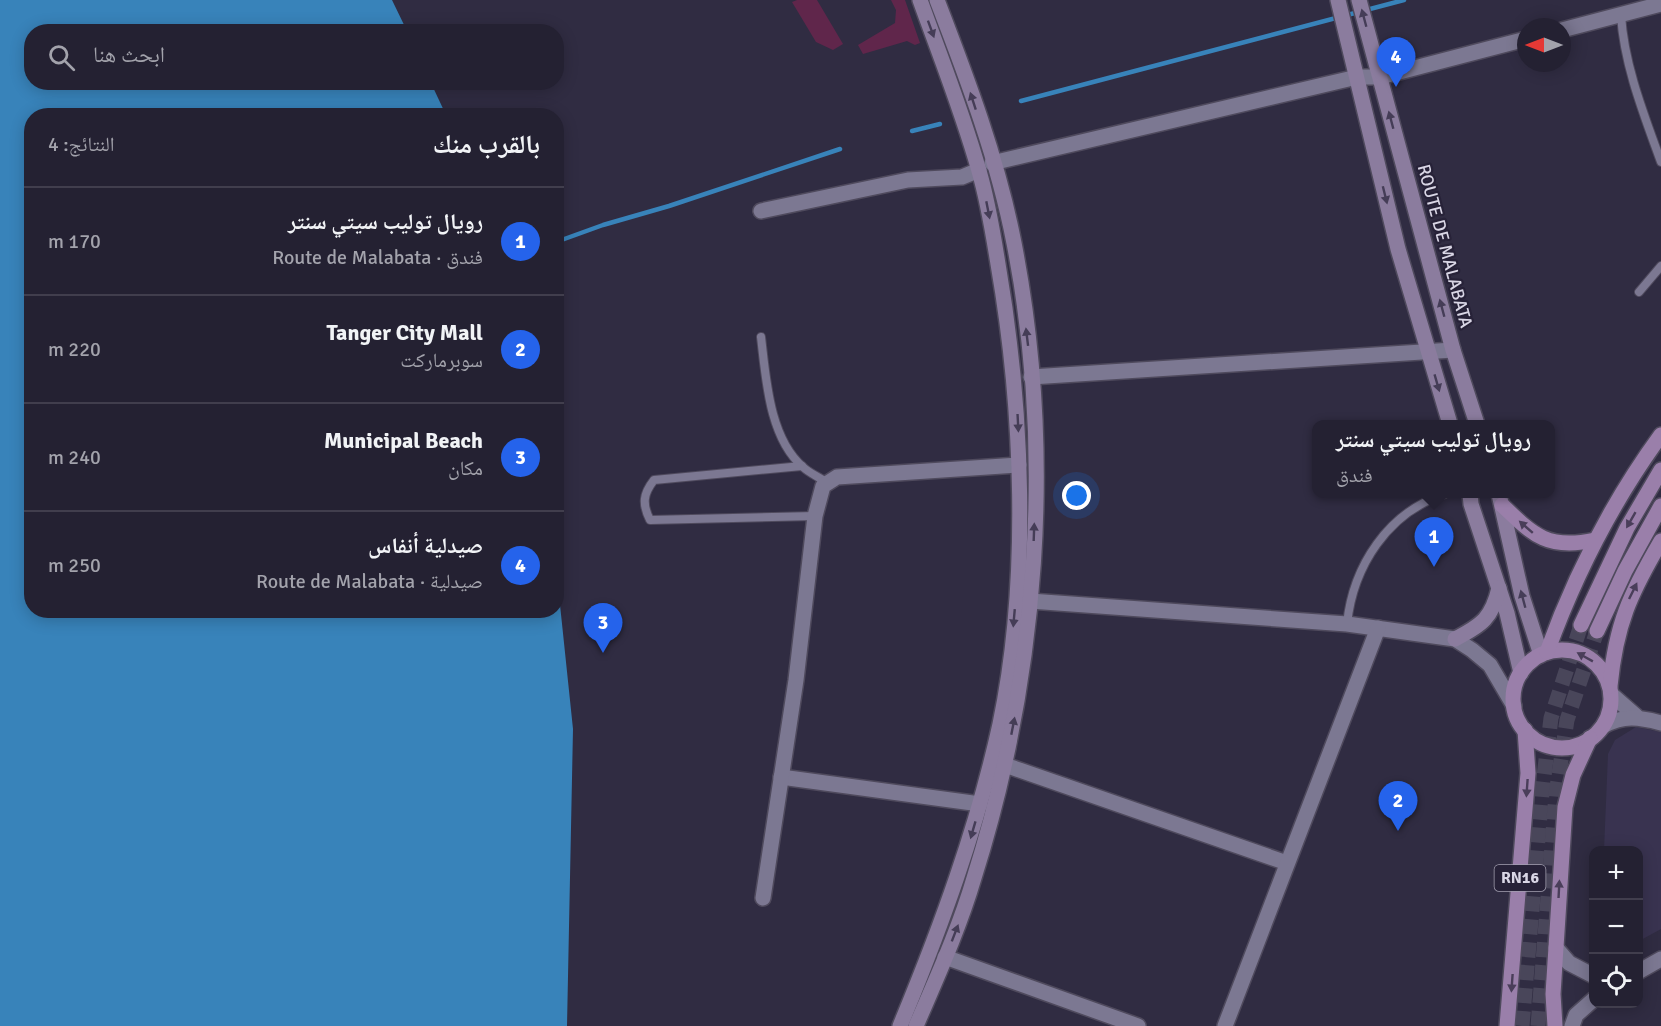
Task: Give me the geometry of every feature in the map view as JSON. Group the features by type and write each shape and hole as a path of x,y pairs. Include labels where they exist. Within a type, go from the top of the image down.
{"main road":[{"path":"916,1026 974,879 1005,765 1026,654 1035,464 1031,377 1014,242 920,0"},
{"path":"900,1026 956,885 980,804 1000,722 1009,659 1016,577 1019,465 1015,387 1004,294 983,159 957,53 937,0"},
{"path":"1338,0 1398,249 1449,420"},
{"name":"ROUTE DE MALABATA","path":"1359,0 1453,350 1476,420"},
{"path":"1544,653 1595,540 1624,489 1661,435"},
{"path":"1581,625 1627,528 1661,470"},
{"path":"1470,498 1499,588 1521,673"},
{"path":"1500,499 1527,530 1541,539 1574,545 1595,540"},
{"path":"1500,499 1522,596 1544,653"},
{"path":"1597,631 1625,571 1661,506"},
{"path":"1603,726 1610,712 1614,645 1625,607 1661,541"},
{"path":"1455,639 1472,630 1490,615 1499,588"},
{"path":"1514,706 1516,684 1521,673 1530,662 1544,653 1574,651 1586,656 1605,675 1611,691"},
{"name":"RN16","path":"1507,1026 1528,773 1525,730 1514,706"},
{"name":"RN16","path":"1525,730 1536,740 1556,747 1578,745 1603,726"},
{"name":"RN16","path":"1555,1026 1553,994 1565,807 1573,775 1590,738"}],"street":[{"path":"1571,28 1661,4"},
{"path":"761,211 908,180 962,177 983,159 1357,77 1380,77 1517,41"},
{"path":"1031,377 1453,350"},
{"path":"762,898 796,680 815,516 818,499 826,482 837,477 1019,465"},
{"path":"1030,602 1347,624 1455,639 1490,665 1514,706"},
{"path":"1225,1026 1378,628"},
{"path":"1611,691 1636,716"},
{"path":"1603,726 1624,717 1636,716 1661,723"},
{"path":"1005,765 1287,863"},
{"path":"781,777 980,804"},
{"path":"1556,948 1569,963 1589,974"},
{"path":"945,957 1138,1026"},
{"path":"1643,969 1661,959"},
{"path":"1572,1026 1576,1015 1589,1003"}],"lane":[{"path":"1621,15 1622,34 1639,104 1661,162"},
{"path":"1639,292 1661,266"},
{"path":"761,337 767,385 782,438 802,466 826,482"},
{"path":"802,466 654,480 644,493 645,509 650,520 815,516"},
{"path":"1347,624 1355,584 1373,549 1405,515 1437,498"}],"shaded area":[{"path":"817,0 843,44 833,50 816,42 792,2"},
{"path":"891,0 905,0 920,43 915,45 907,41 863,54 858,45 895,23 896,10"},
{"path":"1636,727 1661,732 1661,929 1643,939 1643,846 1604,846 1608,754 1615,740"}],"water":[{"path":"0,0 392,0 404,24 24,24 24,90 434,90 443,108 24,108 24,618 561,618 573,729 567,1026 0,1026"}],"waterway":[{"path":"1021,101 1404,0"},
{"path":"912,131 940,124"},
{"path":"564,239 840,149"}],"tunnel":[{"path":"1522,1026 1542,793 1551,718 1581,625"},
{"path":"1538,1026 1556,794 1567,720 1597,631"}],"place":[{"name":"صيدلية أنفاس","path":"1396,87"},
{"name":"رويال توليب سيتي سنتر","path":"1434,567"},
{"name":"Municipal Beach","path":"603,653"},
{"name":"Tanger City Mall","path":"1398,831"}]}
